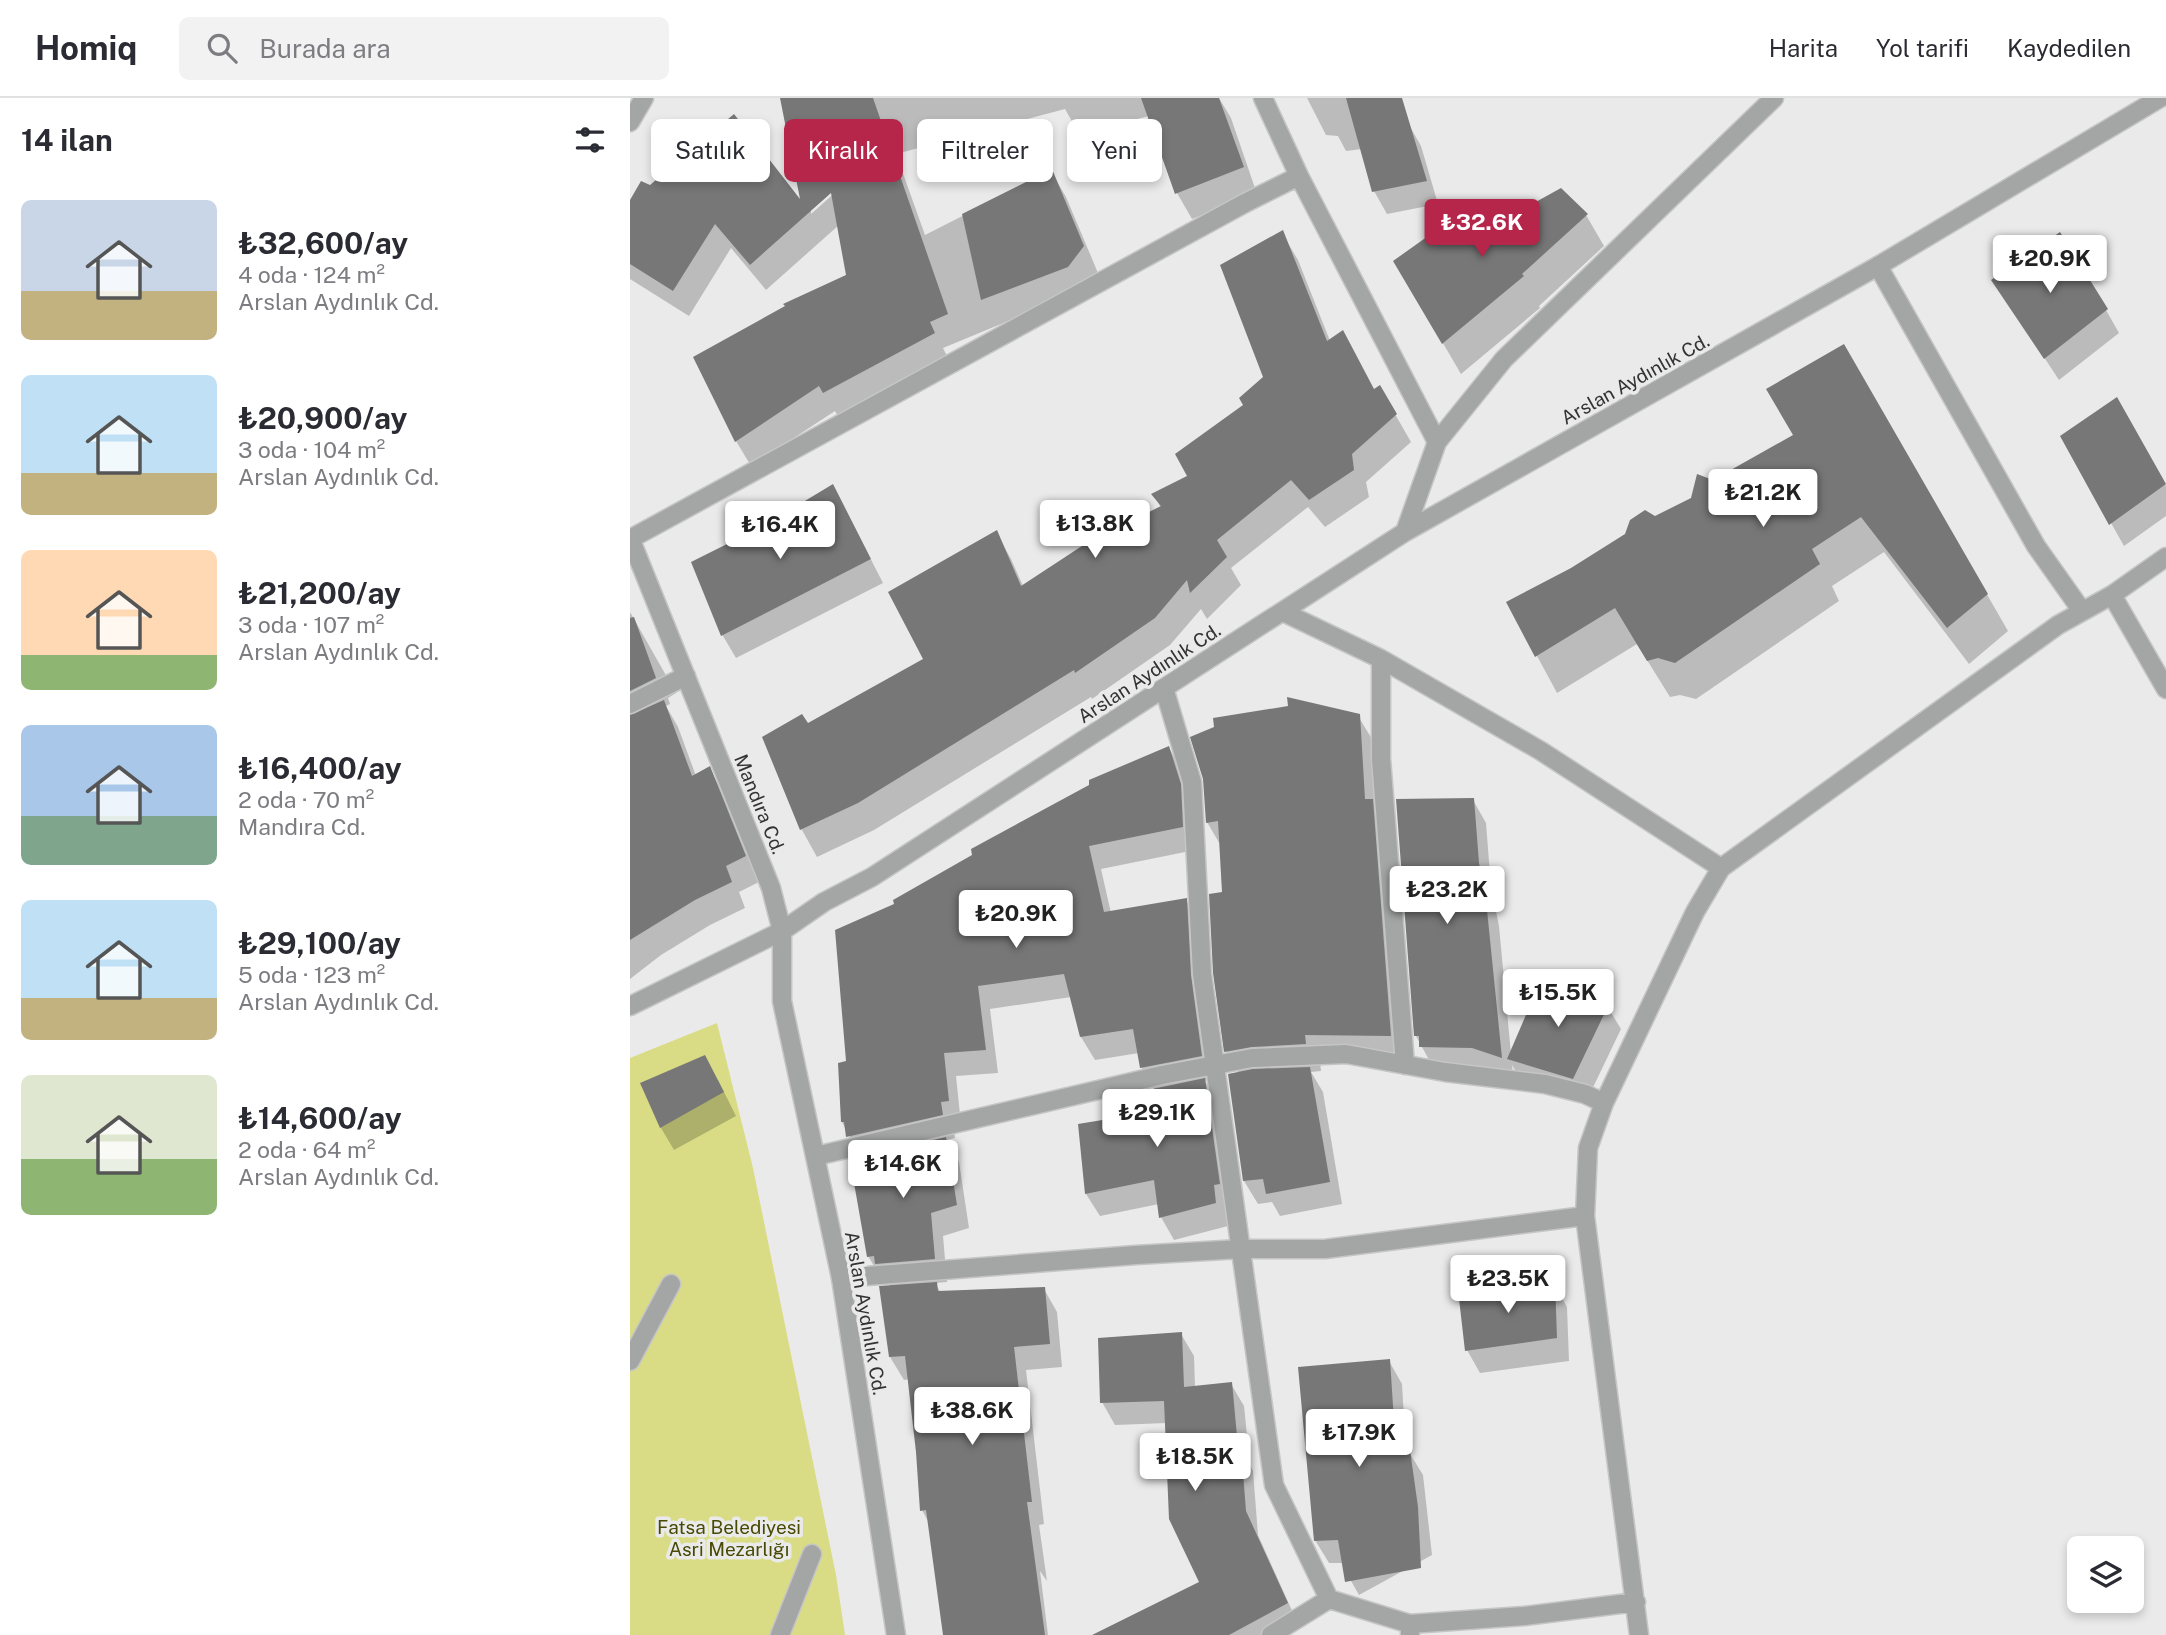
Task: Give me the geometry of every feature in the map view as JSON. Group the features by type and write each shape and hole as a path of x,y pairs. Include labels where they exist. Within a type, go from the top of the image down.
{"street":[{"path":"630,122 644,98"},
{"path":"1263,98 1300,176 1437,442"},
{"path":"1405,531 1437,442 1504,359 1773,98"},
{"name":"Arslan Aydınlık Cd.","path":"896,1635 841,1279 782,1001 782,930 824,902 872,877 1405,531 1878,266 2160,98"},
{"path":"630,538 1233,209 1300,176"},
{"path":"1878,266 2036,545 2082,611"},
{"name":"Mandıra Cd.","path":"630,538 771,888 782,930"},
{"path":"1639,1635 1585,1216 1588,1148 1604,1103 1695,912 1721,868 2058,625 2112,595 2166,557"},
{"path":"2112,595 2166,689"},
{"path":"1283,612 1381,659 1541,751 1721,868"},
{"path":"1381,659 1381,759 1405,1065"},
{"path":"630,704 686,676"},
{"path":"1164,688 1192,782 1202,974 1274,1485 1329,1599 1410,1630 1636,1602"},
{"path":"630,1006 782,930"},
{"path":"816,1156 1162,1075 1252,1059 1346,1054 1545,1084 1585,1094 1604,1103"},
{"path":"841,1279 1136,1255 1325,1249 1585,1216"},
{"path":"630,1361 671,1284"},
{"path":"780,1635 812,1554"},
{"path":"1271,1635 1329,1599"}],"green space":[{"name":"Fatsa Belediyesi Asri Mezarlığı","path":"717,1023 753,1168 836,1575 845,1635 630,1635 630,1058"}],"building":[{"path":"780,98 873,98 880,119 784,119"},
{"path":"1141,98 1219,98 1244,167 1175,194 1162,157 1162,119 1148,119"},
{"path":"1346,98 1402,98 1427,181 1372,192"},
{"path":"770,160 784,182 800,199 797,182 902,182 948,314 930,322 935,333 823,393 819,386 735,442 693,357 785,306 783,304 846,275 831,193 750,265 715,224 673,291 630,264 630,200 641,181 650,185 654,182 770,182"},
{"path":"1053,171 1084,246 1068,267 981,300 962,214 1026,182 1053,182"},
{"path":"1561,188 1588,214 1522,274 1524,276 1442,344 1393,261 1476,202 1492,226"},
{"path":"1283,230 1327,341 1343,330 1374,389 1380,385 1397,414 1352,454 1354,470 1309,500 1291,480 1217,540 1227,557 1190,593 1187,580 1155,618 1075,673 1074,670 858,803 800,830 762,737 802,714 808,723 923,659 888,592 997,530 1021,586 1085,544 1161,506 1151,494 1187,476 1175,454 1243,405 1239,398 1263,377 1220,265"},
{"path":"2060,232 2108,309 2044,359 1991,280"},
{"path":"1844,344 1988,594 1947,628 1861,517 1812,549 1820,564 1675,663 1658,658 1647,661 1615,608 1535,657 1506,602 1571,568 1625,534 1630,520 1645,510 1655,516 1691,498 1697,474 1713,480 1793,435 1766,389"},
{"path":"2117,397 2166,484 2109,525 2060,436"},
{"path":"833,484 871,559 721,636 691,562 765,525"},
{"path":"634,617 656,678 630,691 630,618"},
{"path":"1287,697 1360,714 1365,799 1373,799 1391,1036 1305,1035 1306,1044 1252,1047 1224,1052 1213,973 1209,894 1222,892 1218,821 1206,823 1203,779 1190,737 1214,727 1213,718 1288,706"},
{"path":"664,700 692,776 710,766 746,856 726,866 732,882 695,900 630,940 630,715"},
{"path":"1169,746 1181,784 1183,827 1089,846 1104,912 1187,898 1191,975 1202,1056 1140,1068 1133,1029 1080,1037 1064,974 978,986 986,1050 944,1053 949,1101 941,1102 943,1115 846,1137 844,1122 841,1122 838,1063 846,1061 835,930 894,904 893,900 972,855 971,849 1089,785 1089,780"},
{"path":"1474,798 1502,1058 1472,1048 1419,1047 1419,1036 1414,1036 1396,799"},
{"path":"1541,980 1555,980 1609,1004 1573,1079 1507,1059"},
{"path":"705,1055 724,1092 660,1128 640,1083"},
{"path":"1310,1067 1330,1182 1266,1194 1263,1179 1243,1181 1228,1074 1253,1069"},
{"path":"1205,1078 1220,1184 1214,1185 1216,1203 1159,1218 1154,1180 1085,1194 1078,1124 1145,1113 1143,1091"},
{"path":"946,1137 957,1205 931,1213 935,1259 875,1264 874,1256 867,1257 850,1160"},
{"path":"937,1282 938,1291 1045,1287 1050,1344 1014,1347 1032,1502 1027,1502 1045,1635 943,1635 926,1510 920,1511 905,1356 889,1357 879,1286"},
{"path":"1555,1282 1557,1338 1465,1351 1458,1290"},
{"path":"1182,1332 1184,1387 1232,1382 1246,1511 1288,1603 1229,1635 1092,1635 1199,1582 1169,1519 1164,1401 1100,1403 1098,1338"},
{"path":"1390,1359 1396,1453 1410,1450 1418,1507 1421,1568 1345,1582 1338,1540 1314,1541 1298,1367"}]}
